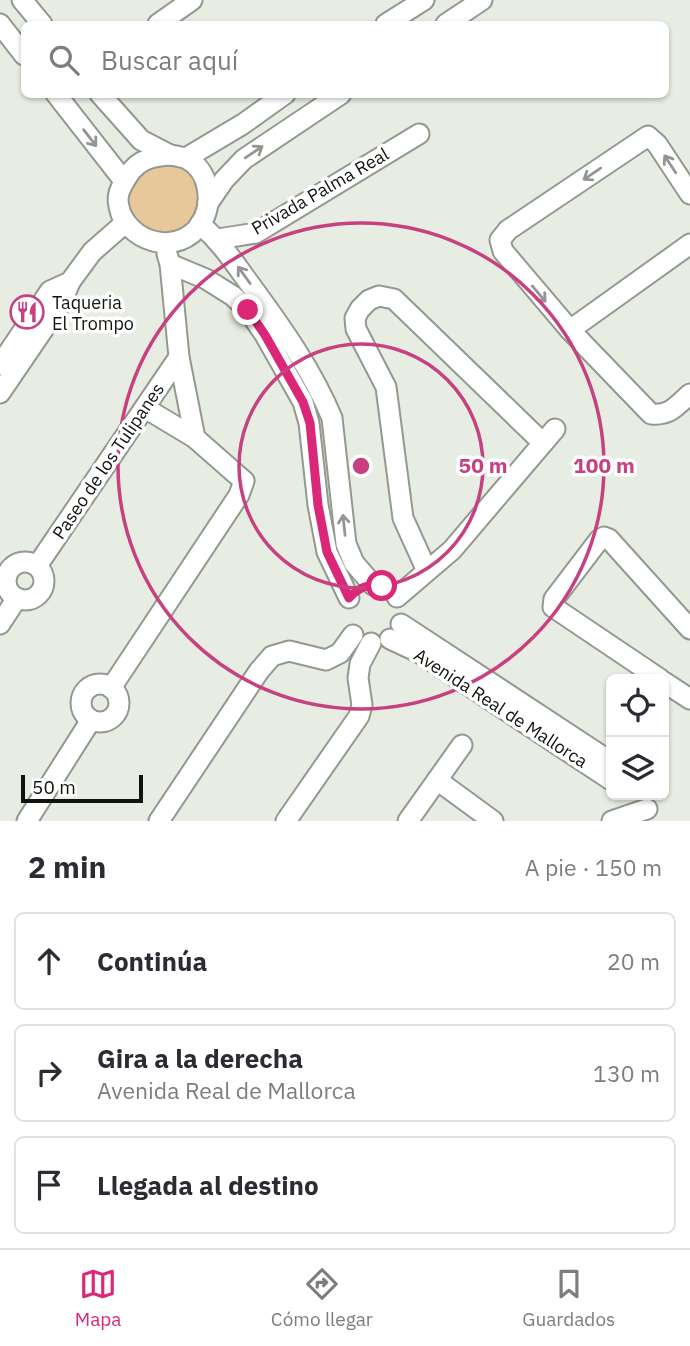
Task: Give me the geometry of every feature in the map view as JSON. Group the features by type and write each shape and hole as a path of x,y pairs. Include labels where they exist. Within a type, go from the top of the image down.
{"street":[{"path":"22,0 40,21"},
{"path":"162,21 192,0"},
{"path":"391,21 424,0"},
{"path":"450,21 482,0"},
{"path":"0,24 21,51"},
{"path":"59,98 124,181"},
{"path":"104,98 142,140 179,157 198,168 206,180 209,195 207,211 200,224 191,235 164,243 148,241 135,234 125,223 118,195 132,169 143,160 157,156 179,157 243,124 279,98"},
{"path":"208,202 244,159 335,98"},
{"name":"Privada Palma Real","path":"218,239 256,233 419,134"},
{"path":"690,194 657,144 648,136 508,230 500,240 503,251 570,330 651,414 662,415 690,394"},
{"path":"0,393 62,302 70,282 92,252 125,223"},
{"path":"200,224 218,239 288,335 324,398 332,418 346,544 354,563 373,585"},
{"name":"Paseo de los Tulipanes","path":"164,243 170,264 179,357 195,438"},
{"path":"570,330 690,244"},
{"path":"170,264 206,279 233,296 248,310 303,402 310,423 318,505 327,552 349,598"},
{"path":"0,365 50,290 70,282"},
{"path":"397,597 452,551 549,436 394,299 379,296 369,300 360,309 355,318 356,329 386,387 403,518 427,571"},
{"name":"Paseo de los Tulipanes","path":"37,566 179,357"},
{"path":"111,688 239,495 244,481 195,438 145,408"},
{"path":"310,423 332,418"},
{"path":"653,674 553,607 554,599 599,540 604,537 610,539 690,629"},
{"path":"26,562 37,566 44,576 43,589 29,600 17,598 6,583 9,571 13,566 26,562"},
{"path":"286,821 359,716 362,705 358,678 360,664 388,635 403,615 402,605 391,590 373,585 355,591 345,608 345,618 353,635 362,641 388,635"},
{"path":"0,624 17,598"},
{"path":"159,821 259,671 272,656 289,650 326,660 340,653 353,635"},
{"name":"Avenida Real de Mallorca","path":"388,635 606,759"},
{"name":"Avenida Real de Mallorca","path":"388,635 606,777"},
{"path":"100,684 111,688 118,698 118,710 109,720 91,720 83,711 84,693 100,684"},
{"path":"669,685 690,699"},
{"path":"27,821 91,720"},
{"path":"408,821 462,745"},
{"path":"437,780 493,821"},
{"path":"612,821 642,812"}],"shaded area":[{"path":"184,159 208,202 178,240 132,229 124,182 132,169"}],"place":[{"name":"Taqueria El Trompo","path":"27,312"}],"route":[{"path":"248,310 303,402 310,423 318,505 327,552 338,578 349,598 364,587 382,586"}]}
